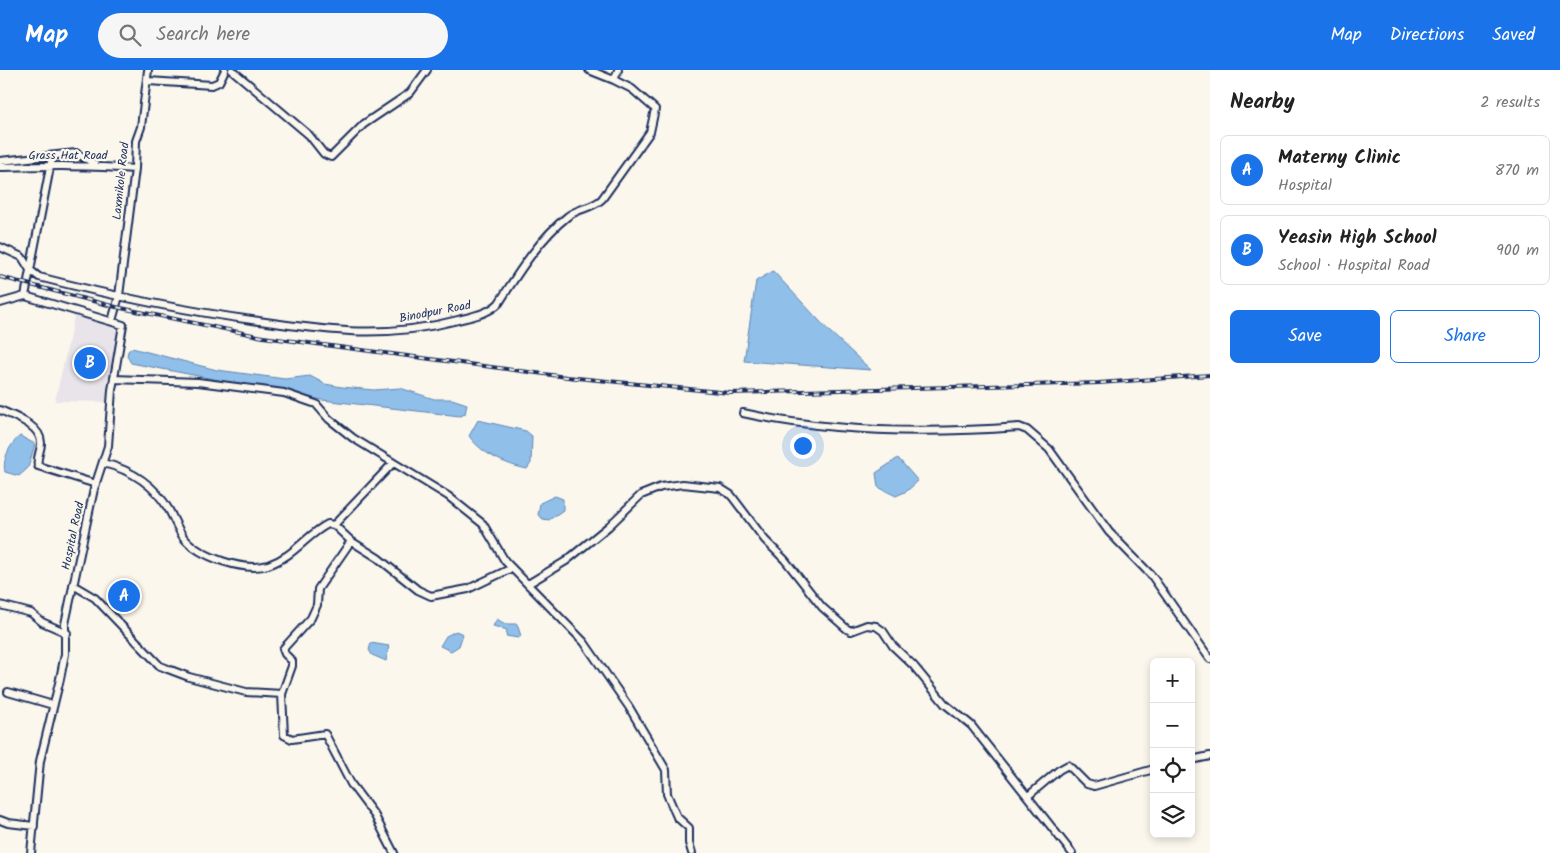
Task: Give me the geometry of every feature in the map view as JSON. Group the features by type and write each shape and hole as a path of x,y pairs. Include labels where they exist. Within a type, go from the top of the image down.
{"street":[{"name":"Laxmikole Road","path":"112,321 119,296 135,169 136,141 141,127 148,70"},
{"path":"148,81 212,85 219,82 226,70"},
{"path":"232,70 309,135 324,154 331,157 364,124 410,93 416,81 427,70"},
{"path":"589,70 614,80 618,70"},
{"name":"Binodpur Road","path":"119,296 224,316 352,333 386,333 445,324 491,311 499,303 546,235 576,210 596,204 602,199 650,132 655,110 632,89 614,80"},
{"path":"0,161 51,161 76,154 90,163 103,165"},
{"path":"25,296 51,161"},
{"name":"Grass Hat Road","path":"0,167 51,161 135,169"},
{"path":"0,247 22,257 30,270 39,277 119,296"},
{"path":"0,303 25,296 112,321"},
{"name":"Hospital Road","path":"31,853 40,761 63,663 66,624 74,585 96,484 108,446 114,379 123,325 112,321"},
{"path":"114,379 198,382 284,394 316,404 329,419 347,433 448,496 483,524 505,561 584,642 629,707 666,770 667,794 677,817 688,828 692,853"},
{"path":"0,410 23,422 39,434 41,441 38,466 96,484"},
{"path":"743,413 781,421 823,426 903,432 1019,428 1027,430 1049,449 1109,532 1152,576 1210,659"},
{"path":"103,464 122,468 152,487 162,498 184,538 208,554 237,566 252,568 268,565 291,554 323,526 334,525 393,463"},
{"path":"528,584 566,561 609,526 641,496 661,487 682,484 720,488 731,495 765,540 785,560 822,607 847,629 851,631 867,625 876,626 883,631 893,646 914,665 945,704 971,725 1072,853"},
{"path":"334,525 351,541 378,558 418,590 431,596 468,590 512,568"},
{"path":"351,541 318,589 318,605 314,614 283,649 292,661 282,694 284,735 292,739 325,734 351,784 375,816 394,853"},
{"path":"74,585 95,598 160,666 188,677 237,690 282,694"},
{"path":"0,605 31,613 42,622 66,632"},
{"path":"8,692 53,705"},
{"path":"1195,759 1210,756"},
{"path":"1028,796 1059,770 1068,765 1087,784 1094,786 1150,770"},
{"path":"0,820 8,823 34,826"}],"shaded area":[{"path":"75,313 122,326 109,402 55,401"}],"water":[{"path":"773,271 829,331 871,370 744,361 756,281"},
{"path":"132,348 217,370 285,379 310,376 325,384 342,387 374,390 400,388 434,399 452,399 467,404 465,414 460,416 322,400 131,363 127,356 128,351"},
{"path":"478,420 526,431 532,436 531,463 527,469 495,458 474,442 469,436"},
{"path":"20,436 35,444 28,468 19,476 5,472 4,467 8,452"},
{"path":"898,458 918,481 907,491 896,496 878,487 876,473"},
{"path":"555,496 563,499 563,510 549,520 543,519 538,515 540,503"},
{"path":"497,619 505,624 517,624 521,636 518,638 506,636 507,630 493,626"},
{"path":"456,631 463,634 459,646 451,651 440,646 446,636"},
{"path":"371,643 389,646 386,661 372,655 369,650"}],"railway":[{"path":"0,277 116,307 263,337 567,377 730,393 1099,383 1210,375"}],"place":[{"name":"Yeasin High School","path":"90,363"},
{"name":"Materny Clinic","path":"124,596"}]}
